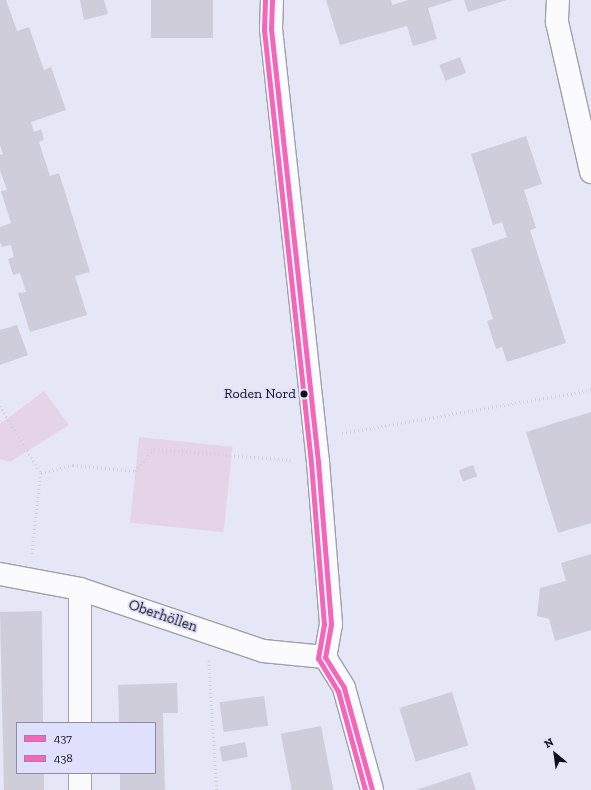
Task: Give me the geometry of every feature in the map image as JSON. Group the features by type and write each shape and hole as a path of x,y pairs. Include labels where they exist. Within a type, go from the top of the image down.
{"street":[{"path":"272,0 271,29 318,462 330,619 325,657 346,693 372,790"},
{"path":"558,0 557,22 591,172"},
{"name":"Oberhöllen","path":"0,574 29,577 80,589 277,654 325,657"},
{"path":"80,589 80,722"},
{"path":"80,774 80,790"}],"path":[{"path":"316,438 591,390"},
{"path":"0,406 41,473 29,577"},
{"path":"41,473 73,465 135,471 154,450 318,462"},
{"path":"208,631 217,790"}],"shaded area":[{"path":"44,391 69,425 10,462 0,459 0,424"},
{"path":"139,437 232,447 223,532 130,523"}],"building":[{"path":"0,0 6,0 17,31 29,27 44,70 51,67 66,110 31,122 34,132 41,129 44,140 39,142 50,176 59,173 90,272 75,276 87,315 30,332 18,293 26,292 20,273 13,275 8,259 14,257 11,245 2,247 0,242 0,227 11,223 1,191 7,190 0,170 0,155 3,154 0,145"},
{"path":"80,0 104,0 108,14 84,20"},
{"path":"151,0 213,0 213,38 151,38"},
{"path":"326,0 391,0 392,5 408,0 454,0 428,8 437,39 413,46 407,26 340,45"},
{"path":"464,0 507,0 468,12"},
{"path":"460,57 466,73 446,81 439,65"},
{"path":"526,136 542,184 524,190 536,228 530,230 566,343 507,362 502,347 496,349 487,321 493,319 471,249 507,237 502,222 493,225 471,154"},
{"path":"17,325 28,355 0,365 0,330"},
{"path":"591,412 591,523 558,533 526,432"},
{"path":"473,465 477,476 463,481 459,470"},
{"path":"591,554 591,630 555,641 549,619 537,616 540,588 566,581 561,563"},
{"path":"42,611 43,722 16,722 16,774 44,774 44,790 4,790 0,612"},
{"path":"177,683 178,713 163,713 165,790 120,790 120,774 156,774 156,722 119,722 118,685"},
{"path":"452,692 468,746 416,762 399,708"},
{"path":"264,696 268,726 224,732 219,702"},
{"path":"321,726 333,790 292,790 281,734"},
{"path":"245,742 248,757 222,762 219,747"},
{"path":"470,772 476,790 416,790"}],"transit line":[{"name":"438","path":"265,0 264,30 311,463 324,624 318,658 338,691 365,790"},
{"name":"437","path":"272,0 271,29 318,462 331,624 325,657 344,688 372,790"}],"place":[{"name":"Roden Nord","path":"304,394"}]}
